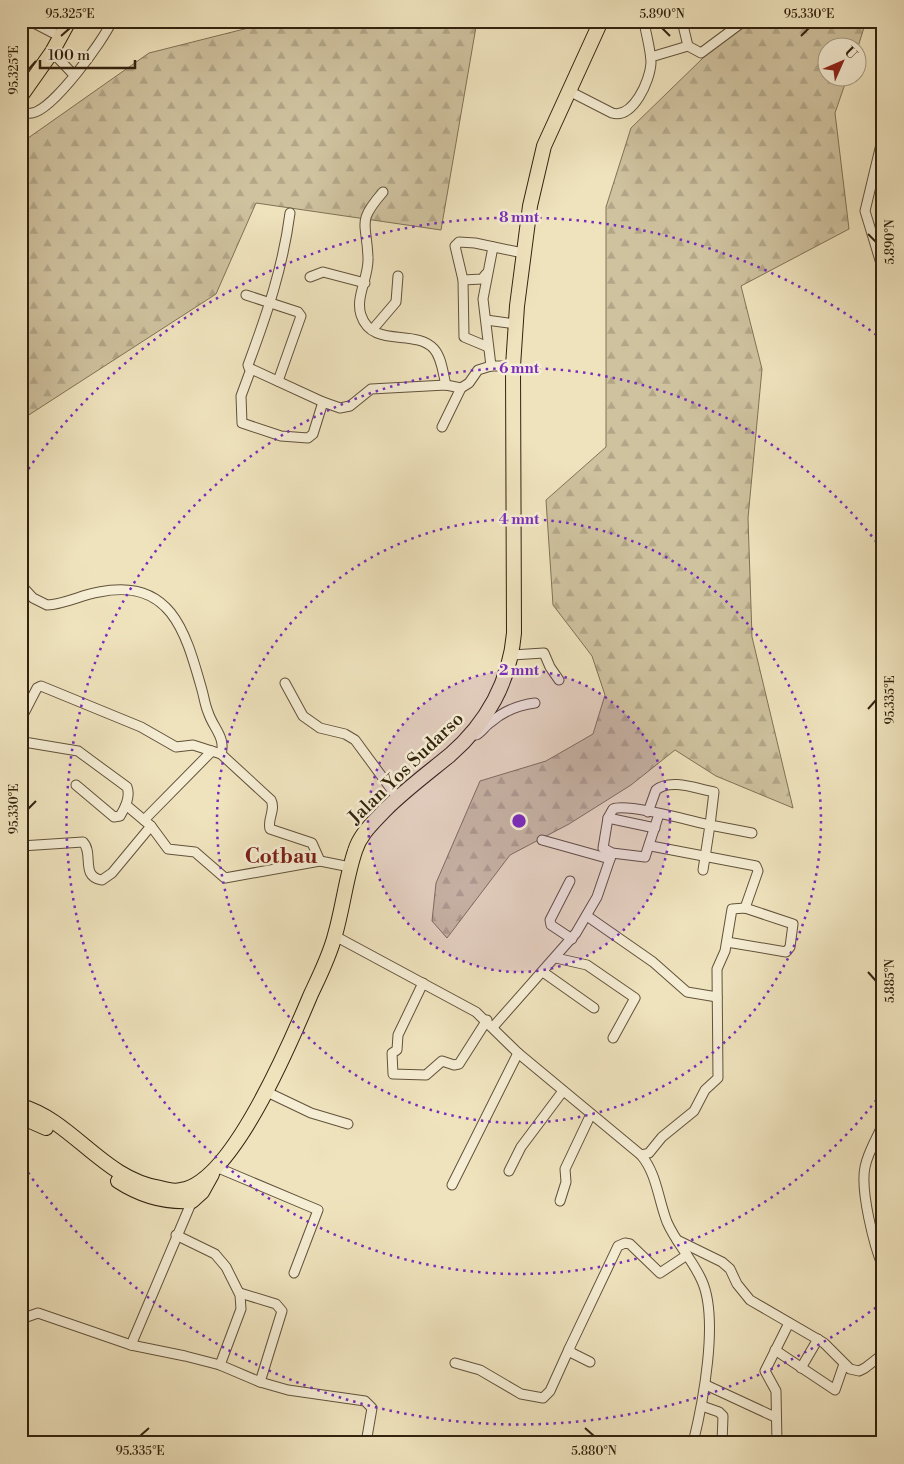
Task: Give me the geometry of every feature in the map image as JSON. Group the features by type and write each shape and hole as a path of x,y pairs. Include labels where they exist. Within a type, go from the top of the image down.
{"highway":[{"path":"21,96 52,52 69,21"},
{"name":"Jalan Yos Sudarso","path":"192,1201 202,1192 214,1169 243,1131 267,1092 286,1053 335,936 350,867 361,836 397,797 452,753 471,733 497,697 506,677 512,654 515,615 513,366 515,324 523,254 530,206 541,154 601,21"},
{"name":"Jalan Yos Sudarso","path":"21,1106 48,1119 133,1181 154,1188 182,1190 192,1187 214,1169"},
{"path":"21,1118 46,1128 87,1160 135,1192 161,1200 192,1201"}],"street":[{"path":"30,21 61,37"},
{"path":"21,110 30,114 42,109 97,48 112,21"},
{"path":"569,91 607,111 617,114 622,113 634,102 646,82 651,57 644,21"},
{"path":"682,21 688,46 697,53 704,52 744,21"},
{"path":"651,57 688,46"},
{"path":"52,52 74,75"},
{"path":"883,136 865,211 883,270"},
{"path":"383,192 370,207 364,220 368,256 365,283 360,303 361,314 373,329 389,337 414,339 428,344 438,355 446,385"},
{"path":"290,213 284,252 271,304 248,365 251,368 323,402 345,408 371,389 446,385 460,388 469,384 478,370 491,366 513,366"},
{"path":"488,348 464,337 463,280 456,244 475,242 523,254"},
{"path":"491,366 483,299 486,274 493,247"},
{"path":"310,277 323,272 365,283"},
{"path":"463,280 482,279 486,274"},
{"path":"373,329 396,302 398,276"},
{"path":"246,295 298,312 301,316 278,381"},
{"path":"486,320 515,324"},
{"path":"251,368 241,396 242,423 281,436 308,438 312,434 323,402"},
{"path":"442,427 460,388"},
{"path":"21,585 34,598 47,605 98,592 125,588 147,593 159,601 177,622 190,646 208,712 224,743 222,754"},
{"path":"512,654 544,653 550,668 559,680"},
{"path":"285,683 303,716 320,728 345,734 355,740 397,797"},
{"path":"21,719 37,688 41,686 142,726 176,747 193,745 222,754 271,800 273,807 268,823 270,829 312,843 320,861"},
{"path":"471,733 478,736 489,723 509,710 520,705 535,703"},
{"path":"24,742 67,747 86,755 127,787 129,791 126,805 120,816 114,817 76,785"},
{"path":"21,846 83,842 88,851 88,871 94,877 102,880 112,874 147,823 212,751"},
{"path":"648,812 656,790 667,784 714,792 704,870"},
{"path":"126,805 147,823 168,849 195,852 225,878 320,861 350,867"},
{"path":"611,856 602,847 608,818 615,808 659,814 752,833"},
{"path":"542,840 611,856 645,857 651,846 659,814"},
{"path":"608,818 655,828"},
{"path":"651,846 705,855 757,867 745,908"},
{"path":"423,983 398,1035 398,1050 392,1053 393,1074 426,1075 442,1061 454,1065 459,1064 490,1024 544,972 572,939 597,897 611,856"},
{"path":"570,881 550,920 551,925 572,939"},
{"path":"641,1155 649,1153 662,1137 694,1111 705,1090 718,1078 717,969 726,942 732,910 745,908 792,922 788,950 726,942"},
{"path":"587,916 653,962 687,992 716,997"},
{"path":"335,936 476,1012 518,1053 641,1155 651,1170 667,1222 694,1264 703,1282 707,1303 706,1385 692,1443"},
{"path":"556,958 587,966 635,998 613,1038"},
{"path":"544,972 594,1008"},
{"path":"452,1184 518,1053"},
{"path":"508,1171 521,1147 563,1090"},
{"path":"267,1092 311,1112 348,1124"},
{"path":"560,1201 566,1182 566,1169 591,1114"},
{"path":"883,1124 868,1158 864,1175 871,1224 883,1267"},
{"path":"214,1169 318,1210 294,1273"},
{"path":"131,1345 192,1201"},
{"path":"176,1235 215,1254 226,1267 240,1293 241,1309 220,1365"},
{"path":"677,1240 706,1252 730,1269 737,1284 750,1300 818,1339 850,1370 859,1370 883,1354"},
{"path":"455,1363 480,1370 521,1394 543,1398 550,1391 569,1348 622,1243 630,1244 660,1273 687,1255"},
{"path":"694,1264 706,1252"},
{"path":"240,1293 276,1304 282,1311 260,1382"},
{"path":"21,1319 38,1313 131,1345 220,1365 260,1382 288,1390 369,1402 372,1408 366,1443"},
{"path":"777,1443 776,1391 765,1371 789,1323"},
{"path":"802,1368 818,1339"},
{"path":"569,1348 572,1353 590,1362"},
{"path":"775,1350 835,1390 844,1364"},
{"path":"706,1385 775,1417"},
{"path":"702,1406 719,1412 723,1416 722,1443"}],"green space":[{"path":"276,21 477,21 441,230 256,203 216,294 21,420 21,143 149,53"},
{"path":"741,21 866,21 861,38 816,38 816,88 844,88 835,113 849,229 741,286 762,369 748,518 752,637 793,808 716,776 675,750 631,785 569,824 510,855 447,938 432,921 436,883 480,781 546,761 593,734 605,695 592,656 553,605 546,500 606,447 606,207 631,128"}],"district":[{"name":"Cotbau","path":"281,857"}]}
